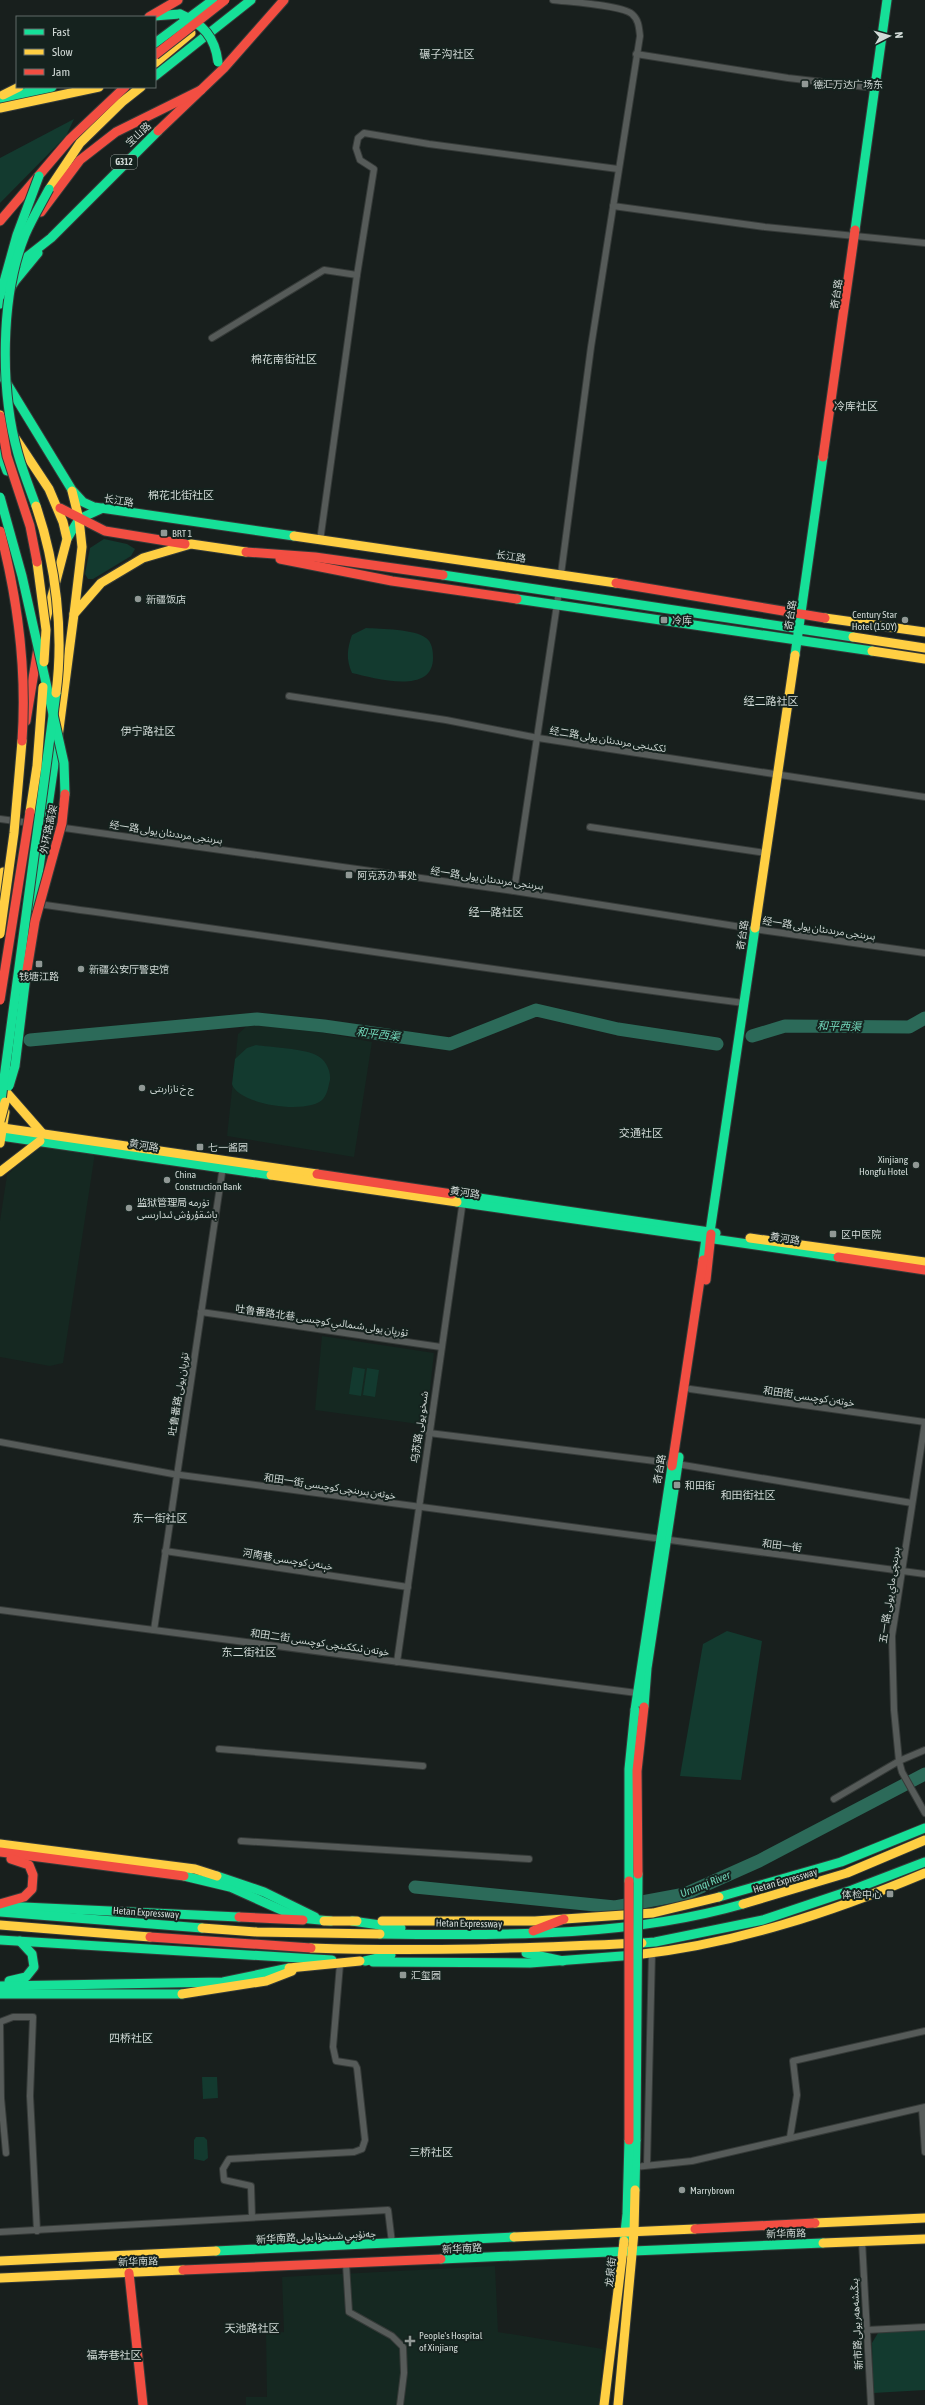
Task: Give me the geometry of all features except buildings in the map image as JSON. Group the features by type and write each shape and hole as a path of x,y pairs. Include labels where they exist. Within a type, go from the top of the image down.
{"main road":[{"path":"151,16 178,0"},
{"path":"156,42 213,0"},
{"path":"156,54 225,0"},
{"path":"156,62 232,0"},
{"path":"156,75 251,0"},
{"name":"宝山路","path":"0,278 51,238 122,164 224,68 284,0"},
{"name":"奇台路","path":"640,1709 647,1668 674,1464 800,630 887,0"},
{"path":"52,190 80,160 116,132 201,90 218,62 213,39 201,24 180,14 162,14 156,16"},
{"path":"0,97 17,88"},
{"path":"0,97 47,88"},
{"path":"0,108 29,100 77,93 95,88"},
{"path":"0,221 70,139 124,88"},
{"path":"0,1108 57,686 60,623 42,523 18,453 7,389 5,337 11,285 25,236 80,143 122,102 140,88"},
{"path":"0,296 17,235 39,176"},
{"path":"0,304 14,281 51,238"},
{"path":"0,372 72,490 79,519 82,547 46,826 1,1132"},
{"path":"0,415 60,508 67,539"},
{"path":"0,415 7,456 30,526 43,594 46,630 43,694 37,766 0,1000"},
{"path":"0,453 30,526"},
{"name":"长江路","path":"72,490 83,502 94,507 320,541 561,574 801,614 925,632"},
{"name":"外环路高架","path":"0,497 22,576 63,756 67,784 63,820 35,922 15,1066 1,1132"},
{"path":"60,508 105,531 264,555 315,557 372,564 559,591 800,630 925,648"},
{"path":"0,892 12,821 36,654 67,539 79,519 103,508"},
{"path":"0,531 17,612 24,679 24,707 18,794 0,934"},
{"path":"74,614 101,583 118,571 143,558 191,544"},
{"path":"264,555 295,564 392,581 925,659"},
{"path":"0,1172 41,1137 7,1093"},
{"name":"黄河路","path":"1,1132 463,1199 925,1270"},
{"name":"奇台路","path":"674,1464 690,1389 709,1236"},
{"name":"黄河路","path":"709,1236 925,1262"},
{"name":"奇台路","path":"640,1709 637,1693 663,1540"},
{"path":"632,2140 629,1769 640,1709"},
{"path":"0,1905 270,1920 434,1922 564,1919 653,1913 746,1891 841,1862 925,1828"},
{"name":"Hetan Expressway","path":"0,1912 257,1932 573,1933 652,1924 717,1911 847,1873 925,1840"},
{"path":"0,1844 195,1868 264,1892 303,1913 328,1920"},
{"path":"0,1852 192,1877 230,1886 299,1918 328,1920"},
{"path":"0,1858 22,1861 29,1865 34,1874 34,1885 30,1894 23,1899 0,1905"},
{"path":"0,1925 254,1945 409,1951 510,1950 655,1942 706,1933 763,1920 852,1890 925,1862"},
{"path":"0,1940 362,1961 522,1963 563,1961 694,1947 743,1935 854,1903 925,1873"},
{"path":"521,1934 564,1919"},
{"path":"352,1920 433,1933"},
{"path":"0,1982 19,1981 26,1978 34,1969 35,1959 31,1951 20,1941"},
{"path":"510,1950 563,1961"},
{"path":"0,1986 33,1987 222,1982 310,1965 340,1964 362,1961 409,1951"},
{"path":"0,1994 176,1995 266,1981 310,1965"},
{"name":"龙泉街","path":"618,2405 635,2167 632,2140"},
{"name":"龙泉街","path":"630,2232 632,2140"},
{"name":"新华南路","path":"630,2232 925,2218"},
{"name":"新华南路جەنۇبىي شىنخۇا يولى","path":"0,2261 630,2232"},
{"name":"新华南路","path":"0,2278 925,2239"},
{"name":"龙泉街","path":"604,2405 628,2251"},
{"path":"129,2273 143,2405"}],"street":[{"path":"553,0 621,9 631,13 638,22 640,36 590,355 561,574"},
{"path":"636,54 788,78 875,88"},
{"path":"320,541 357,275 374,169 360,160 356,148 358,138 364,133 429,144 618,170"},
{"path":"613,206 765,227 925,243"},
{"path":"212,338 324,270 357,275"},
{"path":"514,891 559,591"},
{"name":"经二路 ئككىنجى مرىدىئان يولى","path":"289,696 446,720 538,738 925,797"},
{"name":"经一路 بىرىنجى مرىدىئان يولى","path":"0,819 514,891 754,929 925,953"},
{"path":"590,827 766,853"},
{"path":"34,903 297,939 557,979 744,1003"},
{"name":"吐鲁番路 تۇرپان يولى","path":"154,1630 176,1474 224,1164"},
{"name":"乌苏路 شىخو يولى","path":"397,1662 463,1199"},
{"name":"吐鲁番路北巷 تۇرپان يولى شىمالىي كوچىسى","path":"201,1312 441,1347"},
{"name":"和田街 خوتەن كوچىسى","path":"690,1389 925,1422"},
{"name":"五一路 بىرىنچى ماي يولى","path":"925,1422 892,1636 894,1710 899,1761 902,1772 925,1813"},
{"path":"429,1432 674,1464 912,1503"},
{"name":"和田一街 خوتەن بىرىنچى كوچىسى","path":"0,1442 176,1474 663,1540"},
{"name":"和田一街","path":"663,1540 925,1574"},
{"name":"河南巷 خېنەن كوچىسى","path":"165,1551 408,1587"},
{"name":"和田二街 خوتەن ئىككىنچى كوچىسى","path":"0,1610 637,1693"},
{"path":"219,1748 423,1766"},
{"path":"834,1799 899,1761 925,1750"},
{"path":"241,1841 529,1859"},
{"path":"647,2165 652,1952"},
{"path":"252,2217 251,2186 224,2180 223,2169 229,2159 354,2152 362,2149 365,2140 357,2068 355,2064 336,2061 333,2047 340,1964"},
{"path":"6,2153 1,2098 0,2022 13,2017 33,2017 30,2096 37,2231"},
{"path":"790,2137 797,2095 793,2061 925,2031"},
{"path":"635,2167 692,2161 790,2137 924,2108 925,2152"},
{"path":"0,2232 388,2210 392,2243"},
{"name":"新市路يىڭىشەھەر يولى","path":"862,2241 870,2405"},
{"path":"346,2264 349,2312 392,2336 403,2347 404,2373 400,2405"},
{"path":"867,2330 925,2327"}],"shaded area":[{"path":"249,1024 284,1025 372,1042 354,1157 227,1136 238,1034"},
{"path":"40,1146 95,1153 63,1363 50,1366 0,1357 0,1221 7,1175"},
{"path":"322,1336 434,1353 426,1425 315,1410"},
{"name":"People's Hospital of Xinjiang","path":"495,2266 498,2332 603,2349 599,2405 246,2405 246,2397 267,2397 266,2333 284,2332 282,2277"}],"green space":[{"path":"74,119 66,136 0,203 0,158"},
{"path":"104,539 127,544 135,549 131,556 93,579 88,579 85,574 90,548"},
{"path":"366,628 406,631 426,638 430,642 432,649 433,657 431,669 424,677 414,681 401,682 352,673 348,659 350,640 352,635"},
{"path":"256,1045 304,1051 322,1059 330,1072 328,1090 323,1099 315,1104 290,1107 260,1102 237,1091 232,1084 235,1059 247,1048"},
{"path":"353,1367 365,1369 361,1396 349,1394"},
{"path":"367,1368 379,1370 375,1397 363,1395"},
{"path":"727,1631 762,1641 741,1780 680,1776 703,1644"},
{"path":"202,2077 217,2077 218,2098 203,2099"},
{"path":"196,2137 204,2137 207,2140 208,2158 204,2161 194,2159 194,2140"},
{"path":"925,2329 925,2390 873,2393 872,2343 878,2333"}],"waterway":[{"name":"和平西渠","path":"30,1040 257,1019 324,1026 450,1044 536,1010 618,1029 717,1044"},
{"name":"和平西渠","path":"752,1036 785,1026 909,1027 925,1018"},
{"name":"Urumqi River","path":"415,1887 615,1907 685,1894 759,1861 925,1774"}],"traffic: fast":[{"path":"156,42 213,0"},
{"path":"156,75 251,0"},
{"path":"855,230 887,0"},
{"path":"154,16 180,14"},
{"path":"180,14 195,22 211,38 218,62"},
{"path":"0,98 47,88"},
{"path":"14,267 51,238 158,131"},
{"path":"0,296 17,235 39,176"},
{"path":"36,506 20,461 12,429 8,402 5,344 7,314 17,259 25,235 49,189"},
{"path":"0,304 15,281 38,253"},
{"path":"0,372 72,490 83,502 94,507 294,536"},
{"path":"0,453 7,471"},
{"path":"795,655 823,457"},
{"path":"0,497 22,576 64,763 65,794"},
{"path":"67,539 79,519 103,508"},
{"path":"443,575 853,637"},
{"path":"517,599 872,651"},
{"path":"0,1108 56,693"},
{"path":"32,916 58,737"},
{"path":"703,1260 706,1238 710,1232 755,928"},
{"path":"9,1086 15,1066 26,976"},
{"path":"1,1136 271,1175"},
{"path":"452,1194 716,1233"},
{"path":"457,1202 838,1257"},
{"path":"644,1707 647,1668 679,1457"},
{"path":"635,1710 672,1466"},
{"path":"629,1881 629,1769 635,1710"},
{"path":"719,1897 841,1862 925,1828"},
{"path":"642,1943 655,1942 763,1920 852,1890 925,1862"},
{"path":"636,2140 638,1874"},
{"path":"184,1876 230,1887 299,1918 331,1921"},
{"path":"217,1876 264,1892 315,1917"},
{"path":"380,1934 517,1934 608,1929 698,1915 743,1904"},
{"path":"2,1906 239,1917"},
{"path":"0,1912 202,1928"},
{"path":"352,1921 401,1928"},
{"path":"0,1940 332,1960"},
{"path":"9,1981 26,1977 34,1967 32,1954 20,1941"},
{"path":"526,1953 563,1961"},
{"path":"365,1961 391,1955"},
{"path":"373,1962 530,1963 635,1955"},
{"path":"0,1986 223,1982 289,1968"},
{"path":"0,1994 182,1994"},
{"path":"624,2241 627,2214 629,2140"},
{"path":"635,2190 636,2140"},
{"path":"216,2251 514,2237"},
{"path":"441,2259 823,2243"}],"traffic: slow":[{"path":"156,62 191,33"},
{"path":"3,95 17,88"},
{"path":"0,108 94,88"},
{"path":"50,188 80,143 122,102 140,88"},
{"path":"0,415 49,489 63,522 67,539 46,619"},
{"path":"72,491 79,519 82,547 74,614"},
{"path":"36,506 49,551 56,599 59,647 56,693"},
{"path":"294,536 616,583"},
{"path":"58,737 74,614 101,583 143,558 191,544 246,552"},
{"path":"37,562 46,630 44,662"},
{"path":"825,618 925,632"},
{"path":"853,637 925,648"},
{"path":"872,651 925,659"},
{"path":"755,928 795,655"},
{"path":"30,812 37,766 43,687"},
{"path":"0,934 14,833 22,741"},
{"path":"0,892 3,872"},
{"path":"7,1093 42,1133"},
{"path":"0,1121 5,1102"},
{"path":"0,1143 5,1112"},
{"path":"3,1128 317,1174"},
{"path":"0,1172 40,1141"},
{"path":"271,1175 457,1202"},
{"path":"750,1238 925,1262"},
{"path":"743,1904 847,1873 925,1840"},
{"path":"0,1844 195,1869 217,1876"},
{"path":"635,1955 673,1950 747,1935 855,1901 925,1873"},
{"path":"382,1921 535,1921 653,1913 719,1897"},
{"path":"324,1921 357,1921"},
{"path":"0,1925 150,1937"},
{"path":"202,1928 257,1932 380,1934"},
{"path":"311,1948 394,1950 476,1949 642,1943"},
{"path":"289,1968 360,1961"},
{"path":"182,1994 266,1981 292,1971"},
{"path":"618,2405 634,2232 635,2190"},
{"path":"815,2223 925,2218"},
{"path":"514,2237 695,2229"},
{"path":"823,2243 925,2239"},
{"path":"604,2405 624,2241"},
{"path":"0,2261 216,2251"},
{"path":"0,2278 183,2270"}],"traffic: jam":[{"path":"151,16 178,0"},
{"path":"156,54 225,0"},
{"path":"158,131 224,68 284,0"},
{"path":"0,221 70,139 124,88"},
{"path":"41,212 80,160 116,132 201,90"},
{"path":"823,457 855,230"},
{"path":"0,416 7,456 30,526 37,562"},
{"path":"60,508 105,531 185,544"},
{"path":"0,531 12,583 20,635 23,688 22,741"},
{"path":"246,552 315,557 443,575"},
{"path":"280,559 392,581 517,599"},
{"path":"616,583 825,618"},
{"path":"26,721 38,648"},
{"path":"26,976 35,921 62,823 65,794"},
{"path":"0,1000 30,812"},
{"path":"317,1174 452,1194"},
{"path":"706,1280 711,1234"},
{"path":"838,1257 925,1270"},
{"path":"672,1466 703,1260"},
{"path":"638,1874 637,1771 644,1707"},
{"path":"0,1852 184,1876"},
{"path":"0,1904 24,1897 32,1889 33,1875 29,1865 11,1859"},
{"path":"629,1881 629,2140"},
{"path":"239,1917 303,1920"},
{"path":"533,1931 564,1919"},
{"path":"150,1937 311,1948"},
{"path":"695,2229 815,2223"},
{"path":"183,2270 441,2259"},
{"path":"129,2273 143,2405"}],"place":[{"name":"德汇万达广场东","path":"805,84"},
{"name":"BRT 1","path":"164,533"},
{"name":"新疆饭店","path":"138,599"},
{"name":"冷库","path":"664,620"},
{"name":"Century Star Hotel (150Y)","path":"905,620"},
{"name":"阿克苏办事处","path":"349,875"},
{"name":"钱塘江路","path":"39,964"},
{"name":"新疆公安厅警史馆","path":"81,969"},
{"name":"ج خ نازارىتى","path":"142,1088"},
{"name":"七一酱园","path":"200,1147"},
{"name":"Xinjiang Hongfu Hotel","path":"916,1165"},
{"name":"China Construction Bank","path":"167,1180"},
{"name":"监狱管理局 تۈرمە باشقۇرۇش ئىدارىسى","path":"129,1208"},
{"name":"区中医院","path":"833,1234"},
{"name":"和田街","path":"677,1485"},
{"name":"体检中心","path":"890,1894"},
{"name":"汇玺园","path":"403,1975"},
{"name":"Marrybrown","path":"682,2190"},
{"name":"People's Hospital of Xinjiang","path":"410,2341"}],"district":[{"name":"碾子沟社区","path":"447,54"},
{"name":"棉花南街社区","path":"284,359"},
{"name":"冷库社区","path":"856,406"},
{"name":"棉花北街社区","path":"181,495"},
{"name":"经二路社区","path":"771,701"},
{"name":"伊宁路社区","path":"148,731"},
{"name":"经一路社区","path":"496,912"},
{"name":"交通社区","path":"641,1133"},
{"name":"和田街社区","path":"748,1495"},
{"name":"东一街社区","path":"160,1518"},
{"name":"东二街社区","path":"249,1652"},
{"name":"四桥社区","path":"131,2038"},
{"name":"三桥社区","path":"431,2152"},
{"name":"天池路社区","path":"252,2328"},
{"name":"福寿巷社区","path":"114,2355"}]}
